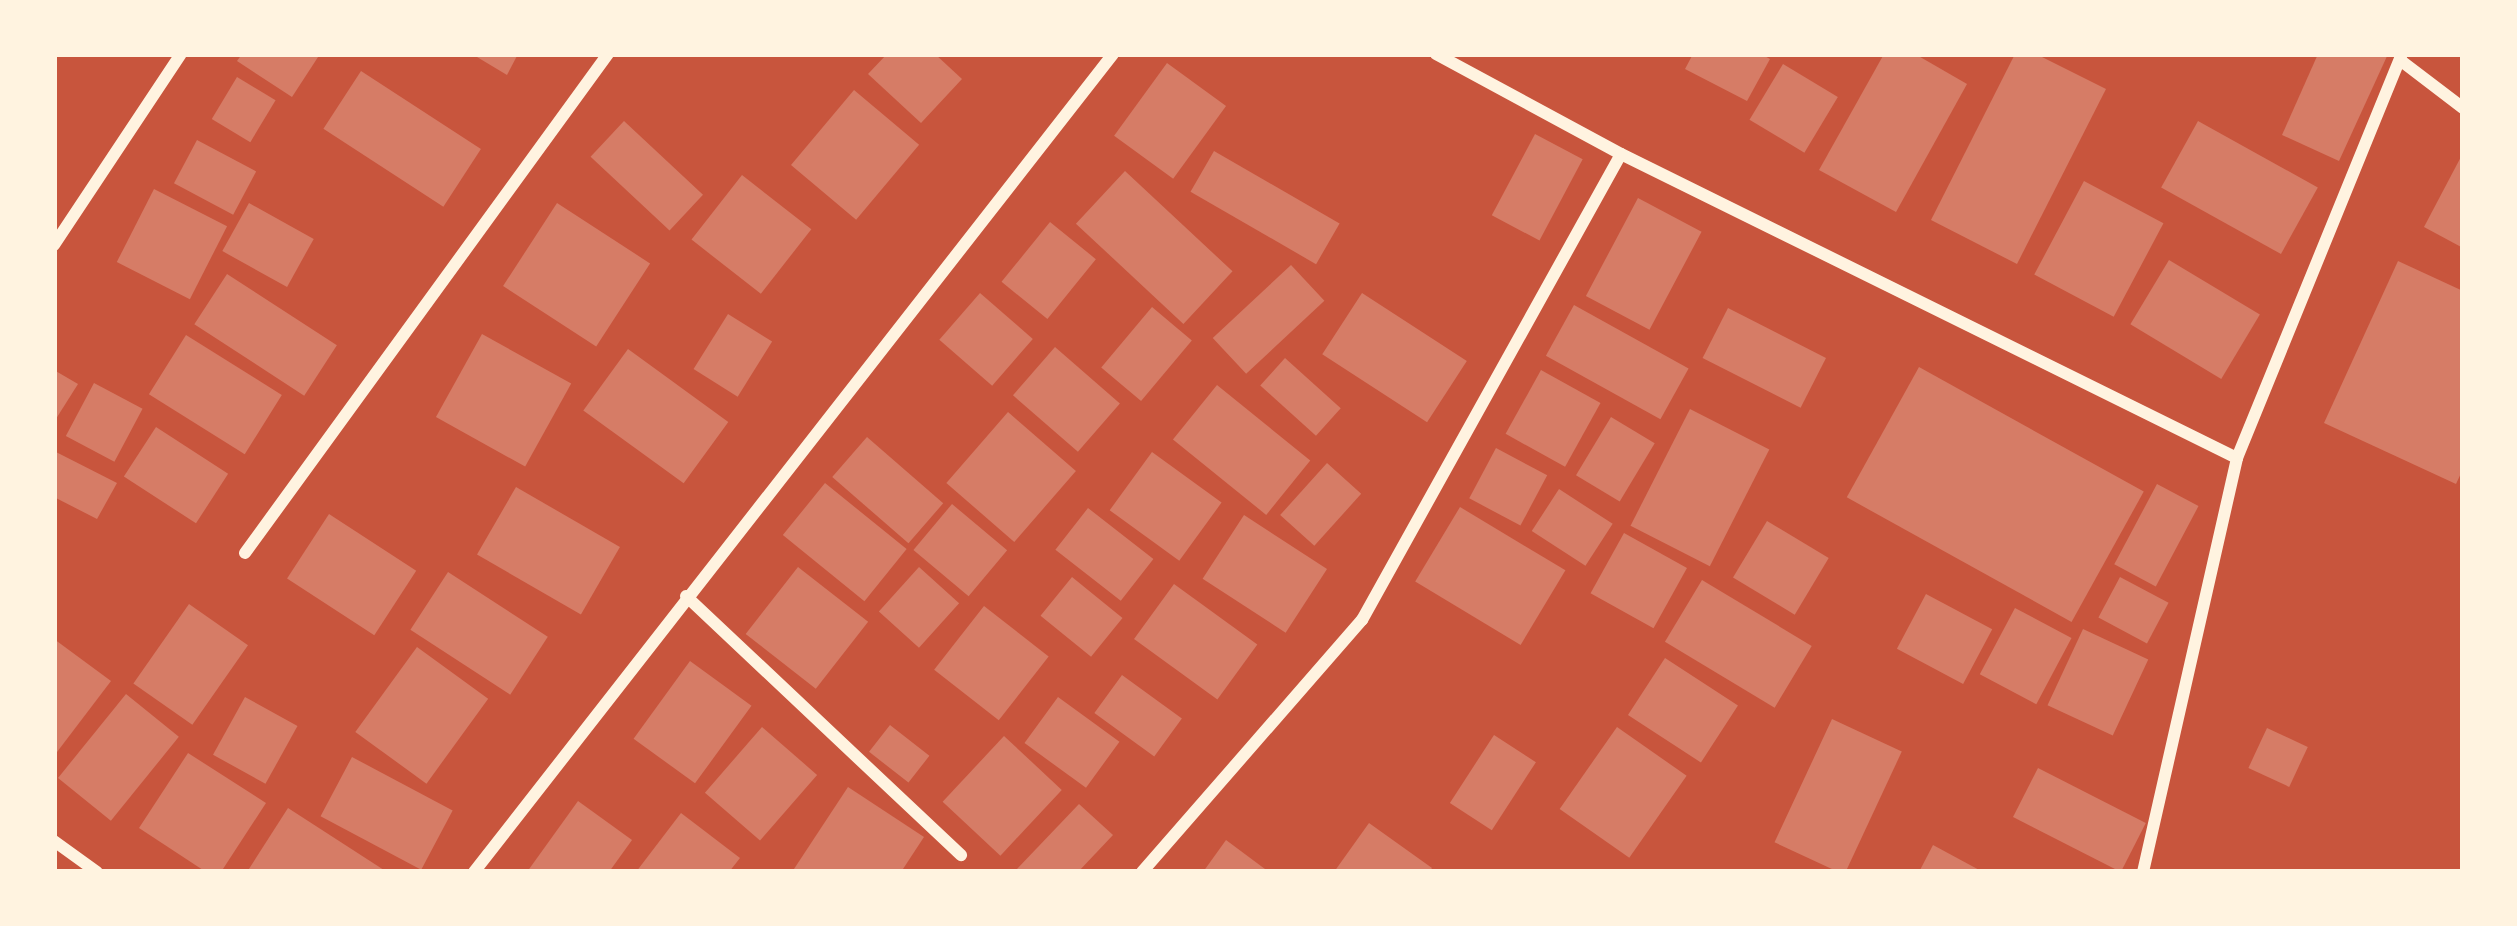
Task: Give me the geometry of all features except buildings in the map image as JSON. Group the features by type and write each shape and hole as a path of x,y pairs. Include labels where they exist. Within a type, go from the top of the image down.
{"street":[{"path":"54,245 181,54"},
{"path":"245,553 608,54"},
{"path":"473,872 1113,54"},
{"path":"1436,54 1621,154 2237,458"},
{"path":"2144,872 2237,458 2401,57 2463,109"},
{"path":"1142,872 1362,620 1621,154"},
{"path":"686,596 961,855"},
{"path":"54,841 97,872"}]}
